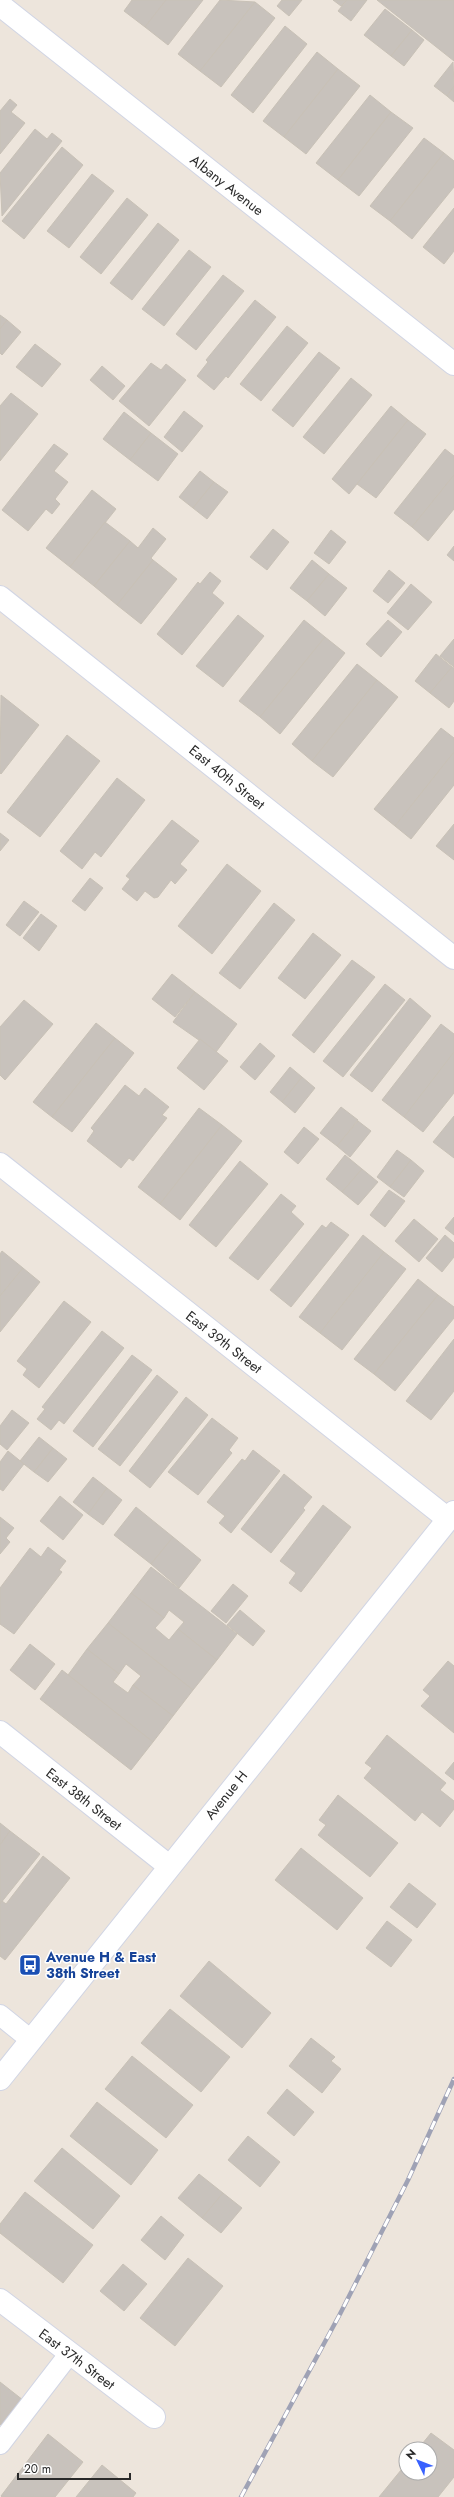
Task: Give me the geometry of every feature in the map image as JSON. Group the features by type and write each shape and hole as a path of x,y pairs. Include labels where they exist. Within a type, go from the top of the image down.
{"street":[{"name":"Albany Avenue","path":"0,6 454,364"},
{"name":"East 40th Street","path":"0,597 454,958"},
{"name":"East 39th Street","path":"0,1164 451,1516"},
{"name":"Avenue H","path":"0,2079 169,1866 451,1516"},
{"name":"East 38th Street","path":"0,1732 169,1866"},
{"name":"East 37th Street","path":"0,2300 154,2417"}],"lane":[{"path":"0,2016 31,2040"},
{"path":"0,2444 70,2353"}],"building":[{"path":"132,0 166,0 145,27 124,11"},
{"path":"166,0 203,0 168,45 145,27"},
{"path":"220,0 255,2 200,71 178,54"},
{"path":"282,0 302,0 289,16 277,6"},
{"path":"333,0 347,0 341,6"},
{"path":"347,0 367,0 351,21 338,11"},
{"path":"377,0 454,0 454,61"},
{"path":"255,2 275,18 221,87 200,71"},
{"path":"385,9 412,30 391,56 364,35"},
{"path":"285,26 307,44 253,113 231,95"},
{"path":"412,30 424,40 404,66 391,56"},
{"path":"317,52 338,69 284,137 263,121"},
{"path":"453,62 454,86 447,96 434,86"},
{"path":"338,69 360,86 306,154 284,137"},
{"path":"454,86 454,102 447,96"},
{"path":"370,95 391,112 338,180 316,163"},
{"path":"10,99 17,105 11,112 25,123 0,154 0,111"},
{"path":"391,112 413,128 359,196 338,180"},
{"path":"35,129 47,139 52,133 62,141 2,216 0,173"},
{"path":"424,138 444,153 390,221 370,206"},
{"path":"62,147 83,165 24,239 2,221"},
{"path":"444,153 454,161 454,187 412,239 390,221"},
{"path":"92,174 114,191 69,248 47,231"},
{"path":"127,198 148,215 101,274 80,257"},
{"path":"454,208 454,251 444,264 423,247"},
{"path":"158,223 179,240 132,300 110,283"},
{"path":"189,250 211,267 164,326 142,309"},
{"path":"223,275 244,291 196,350 176,334"},
{"path":"255,300 276,317 228,378 226,376 214,390 197,376 208,362 206,360"},
{"path":"0,315 7,320 0,329"},
{"path":"7,320 21,332 2,355 0,353 0,329"},
{"path":"287,326 308,343 261,401 240,384"},
{"path":"35,344 61,364 42,387 16,367"},
{"path":"319,352 340,368 293,427 272,410"},
{"path":"151,363 161,370 166,364 186,380 149,426 119,401"},
{"path":"102,366 125,386 113,400 90,380"},
{"path":"351,378 372,395 324,454 303,437"},
{"path":"11,393 38,414 0,461 0,406"},
{"path":"391,406 408,420 349,494 332,479"},
{"path":"184,411 203,426 182,452 164,437"},
{"path":"124,412 151,433 130,460 103,439"},
{"path":"408,420 426,434 376,498 357,484"},
{"path":"151,433 178,454 158,481 130,460"},
{"path":"54,444 68,454 54,471 68,482 55,499 60,504 52,514 46,509 28,531 2,510"},
{"path":"445,449 454,456 454,475 412,527 394,513"},
{"path":"200,471 214,482 193,508 179,497"},
{"path":"454,475 454,509 428,541 412,527"},
{"path":"214,482 228,492 207,519 193,508"},
{"path":"92,490 116,509 70,567 46,548"},
{"path":"105,522 130,541 94,586 70,567"},
{"path":"153,528 166,539 151,558 153,560 117,605 94,586 130,541 138,548"},
{"path":"273,529 289,542 267,570 250,557"},
{"path":"331,530 346,542 329,564 314,553"},
{"path":"454,546 454,561 447,555"},
{"path":"153,560 177,579 141,624 117,605"},
{"path":"312,560 329,574 307,601 290,588"},
{"path":"389,570 405,583 388,603 373,591"},
{"path":"210,572 221,581 212,593 224,603 182,655 157,634 198,582 200,584"},
{"path":"329,574 347,588 325,616 307,601"},
{"path":"411,584 432,602 408,630 387,613"},
{"path":"238,615 264,636 223,687 196,666"},
{"path":"304,620 325,637 260,717 239,701"},
{"path":"388,620 402,632 381,657 366,644"},
{"path":"325,637 345,653 280,734 260,717"},
{"path":"454,639 454,667 440,656"},
{"path":"436,654 452,667 430,693 415,681"},
{"path":"357,664 377,680 312,761 292,744"},
{"path":"452,667 454,668 454,701 449,708 430,693"},
{"path":"377,680 398,697 333,777 312,761"},
{"path":"1,695 39,725 1,774 0,773"},
{"path":"441,728 454,738 454,752 395,826 374,809"},
{"path":"67,735 100,761 40,837 7,812"},
{"path":"454,752 454,785 411,839 395,826"},
{"path":"117,778 145,800 101,857 95,852 82,869 60,851"},
{"path":"172,820 199,841 180,864 187,870 175,884 171,880 158,897 154,898 145,891 137,901 122,889 130,879 126,876"},
{"path":"454,824 454,860 436,846"},
{"path":"0,833 9,840 0,851"},
{"path":"227,864 261,891 212,954 178,926"},
{"path":"90,878 103,888 85,911 72,901"},
{"path":"24,901 39,912 20,936 6,925"},
{"path":"274,903 295,920 240,989 219,973"},
{"path":"41,914 57,926 39,951 23,938"},
{"path":"313,933 341,955 305,999 278,978"},
{"path":"352,960 375,977 314,1053 292,1035"},
{"path":"172,974 195,992 175,1017 152,999"},
{"path":"385,984 405,1000 343,1077 323,1061"},
{"path":"195,992 237,1024 216,1052 173,1022"},
{"path":"410,998 431,1016 372,1092 350,1075"},
{"path":"24,1000 53,1024 5,1080 0,1075 0,1027"},
{"path":"96,1023 115,1038 52,1117 33,1102"},
{"path":"441,1024 454,1034 454,1052 404,1117 382,1100"},
{"path":"115,1038 134,1053 72,1132 52,1117"},
{"path":"200,1039 228,1061 204,1090 177,1068"},
{"path":"260,1043 275,1056 255,1080 240,1067"},
{"path":"454,1052 454,1093 423,1132 404,1117"},
{"path":"290,1067 302,1077 282,1102 270,1092"},
{"path":"302,1077 315,1088 295,1113 282,1102"},
{"path":"125,1085 139,1096 145,1088 169,1107 162,1115 167,1118 133,1161 129,1158 121,1168 87,1141 94,1131 91,1128"},
{"path":"341,1107 358,1120 337,1146 320,1133"},
{"path":"199,1108 222,1125 160,1204 138,1187"},
{"path":"454,1116 454,1158 433,1142"},
{"path":"358,1121 371,1131 350,1157 337,1146"},
{"path":"222,1125 242,1141 180,1220 160,1204"},
{"path":"304,1127 319,1139 298,1164 284,1152"},
{"path":"397,1150 411,1160 390,1187 377,1177"},
{"path":"345,1155 362,1169 342,1192 326,1179"},
{"path":"411,1160 424,1171 404,1197 390,1187"},
{"path":"240,1161 268,1184 216,1247 189,1225"},
{"path":"362,1169 378,1182 358,1205 342,1192"},
{"path":"389,1190 405,1201 385,1227 370,1215"},
{"path":"281,1194 296,1206 291,1212 304,1224 258,1280 229,1258"},
{"path":"454,1217 454,1235 445,1228"},
{"path":"414,1219 438,1239 419,1262 395,1241"},
{"path":"331,1222 349,1235 291,1307 270,1290 322,1225 326,1228"},
{"path":"363,1235 384,1252 320,1333 299,1317"},
{"path":"445,1235 454,1243 454,1257 442,1272 426,1258"},
{"path":"2,1251 23,1268 0,1296 0,1254"},
{"path":"384,1252 406,1269 342,1350 320,1333"},
{"path":"23,1268 40,1282 0,1332 0,1296"},
{"path":"418,1279 438,1295 374,1374 354,1359"},
{"path":"438,1295 454,1307 454,1318 395,1391 374,1374"},
{"path":"64,1301 91,1322 39,1388 23,1375 27,1369 17,1361"},
{"path":"102,1331 124,1348 64,1424 59,1420 51,1430 37,1419 45,1409 42,1407"},
{"path":"454,1339 454,1391 431,1420 406,1401"},
{"path":"132,1355 152,1370 93,1447 73,1431"},
{"path":"157,1375 178,1392 120,1466 98,1449"},
{"path":"186,1397 208,1415 150,1488 129,1471"},
{"path":"12,1410 29,1423 7,1450 0,1444 0,1426"},
{"path":"212,1418 238,1438 229,1450 232,1453 198,1495 168,1472"},
{"path":"39,1437 53,1448 34,1472 20,1461"},
{"path":"53,1448 67,1459 48,1482 34,1472"},
{"path":"253,1450 280,1471 231,1533 219,1523 225,1516 207,1502 242,1459 245,1461"},
{"path":"8,1451 24,1464 3,1491 0,1489 0,1462"},
{"path":"284,1474 312,1497 303,1508 305,1510 271,1553 241,1529"},
{"path":"93,1477 107,1488 88,1514 73,1502"},
{"path":"107,1488 122,1500 103,1525 88,1514"},
{"path":"60,1496 83,1515 63,1540 40,1521"},
{"path":"323,1505 351,1527 301,1592 289,1583 296,1573 280,1561"},
{"path":"136,1507 173,1537 151,1564 114,1535"},
{"path":"0,1517 14,1528 6,1538 10,1542 0,1554"},
{"path":"173,1537 201,1560 179,1588 151,1564"},
{"path":"48,1547 66,1561 59,1570 62,1572 14,1634 0,1624 0,1588 30,1548 41,1557"},
{"path":"151,1567 237,1634 217,1660 178,1629 184,1622 169,1610 164,1618 131,1593"},
{"path":"233,1584 248,1596 226,1623 211,1611"},
{"path":"131,1593 164,1618 155,1628 169,1640 178,1629 217,1660 193,1690 108,1623"},
{"path":"240,1610 265,1631 253,1646 227,1625"},
{"path":"108,1623 193,1690 173,1716 133,1685 141,1676 126,1664 119,1674 87,1649"},
{"path":"30,1644 55,1664 35,1690 10,1670"},
{"path":"87,1649 119,1674 113,1682 128,1693 133,1685 173,1716 153,1742 68,1675"},
{"path":"448,1661 454,1666 454,1733 421,1706 430,1696 423,1690"},
{"path":"62,1670 153,1742 131,1770 40,1699"},
{"path":"387,1735 446,1783 440,1790 454,1801 454,1809 440,1827 422,1812 415,1821 364,1778 372,1768 365,1763"},
{"path":"454,1762 454,1780 445,1773"},
{"path":"338,1795 398,1843 370,1877 318,1835 326,1825 319,1820"},
{"path":"0,1823 10,1831 0,1845"},
{"path":"10,1831 40,1854 0,1904 0,1845"},
{"path":"301,1848 363,1898 337,1930 275,1880"},
{"path":"43,1856 70,1878 5,1960 0,1956 0,1904 2,1901 6,1904"},
{"path":"409,1883 436,1904 417,1928 390,1907"},
{"path":"387,1921 412,1940 391,1967 366,1948"},
{"path":"209,1961 271,2013 242,2048 180,1996"},
{"path":"170,2009 230,2057 201,2092 141,2043"},
{"path":"311,2038 335,2057 331,2061 341,2069 322,2093 289,2066"},
{"path":"132,2056 193,2105 166,2138 105,2089"},
{"path":"287,2089 314,2112 294,2136 267,2113"},
{"path":"97,2102 158,2150 131,2185 70,2136"},
{"path":"248,2136 280,2162 260,2187 228,2160"},
{"path":"62,2148 120,2196 93,2229 34,2181"},
{"path":"199,2174 223,2193 202,2218 178,2198"},
{"path":"25,2192 93,2245 63,2283 0,2233 0,2224"},
{"path":"223,2193 242,2208 221,2233 202,2218"},
{"path":"161,2216 184,2235 165,2260 141,2240"},
{"path":"188,2258 223,2286 175,2346 140,2318"},
{"path":"123,2264 147,2284 124,2311 100,2291"},
{"path":"0,2382 28,2404 7,2430 0,2424"},
{"path":"431,2433 454,2450 454,2477 438,2497 379,2497 398,2474 398,2481 438,2481 438,2441 424,2441"},
{"path":"48,2434 83,2462 55,2497 2,2497 1,2496"},
{"path":"102,2465 136,2493 133,2497 76,2497"}],"railway":[{"path":"241,2497 340,2314 408,2180 454,2079"}],"place":[{"name":"Avenue H & East 38th Street","path":"30,1965"}]}
